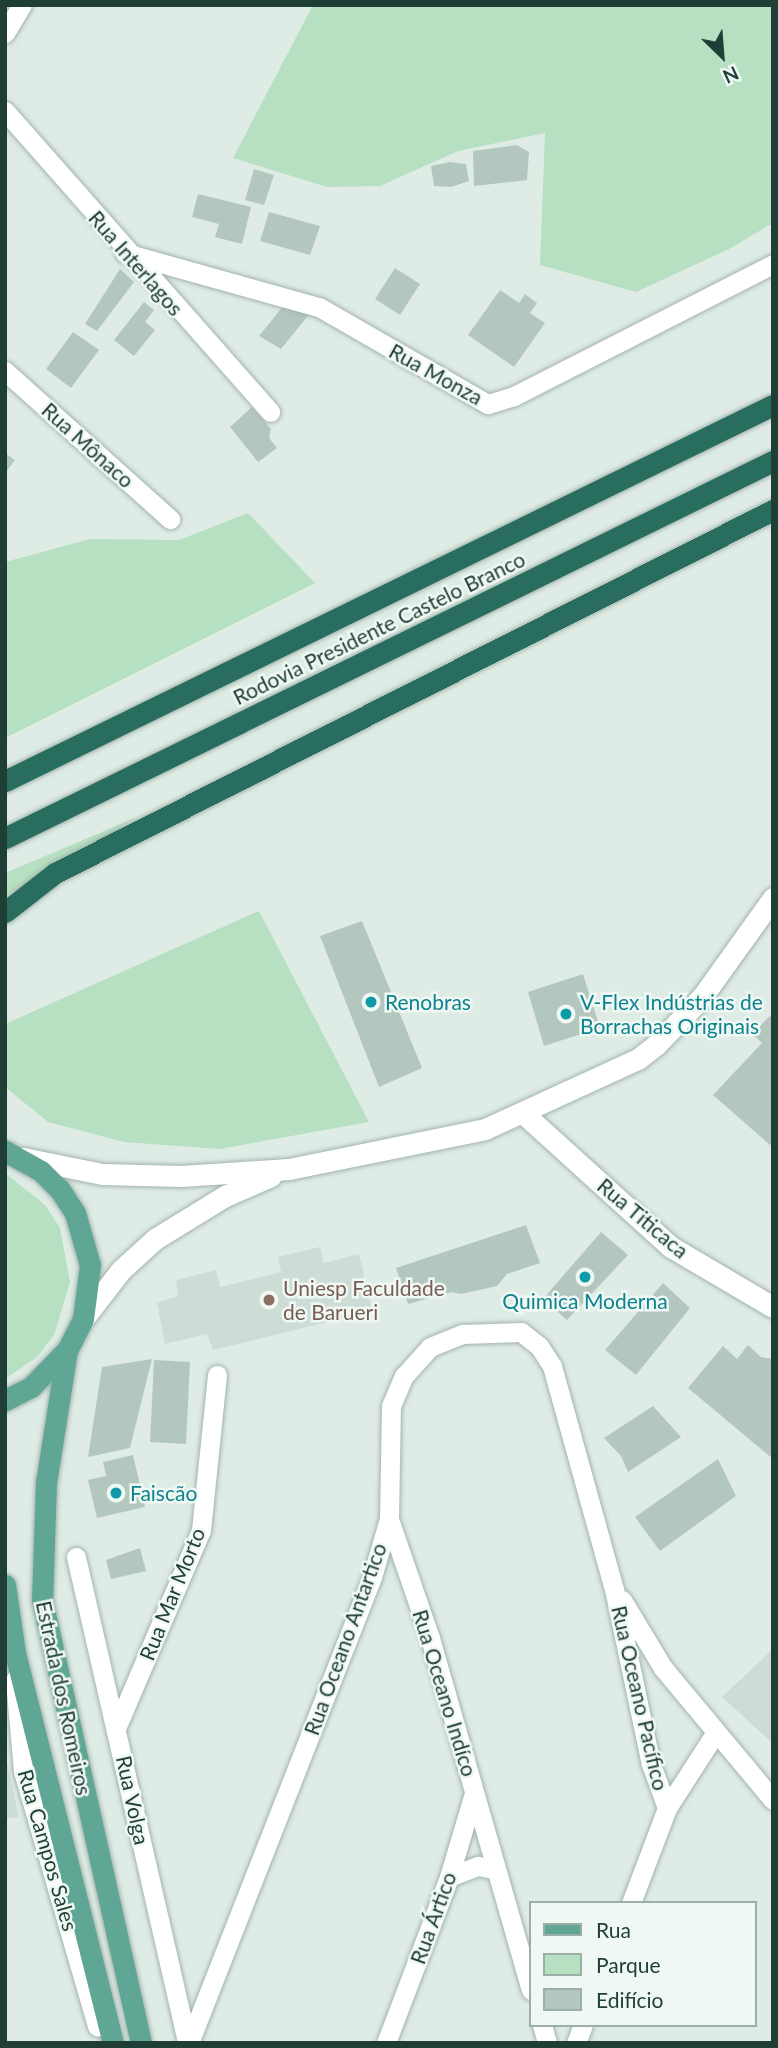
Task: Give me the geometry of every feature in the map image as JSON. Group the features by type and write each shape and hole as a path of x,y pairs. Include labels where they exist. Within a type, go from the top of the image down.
{"highway":[{"name":"Rodovia Presidente Castelo Branco","path":"5,781 773,405"},
{"name":"Rodovia Presidente Castelo Branco","path":"5,838 773,461"},
{"path":"5,897 773,510"},
{"path":"5,912 55,873"}],"main road":[{"path":"5,1400 31,1387 67,1350 83,1319 90,1265 75,1213 50,1181 12,1154"},
{"name":"Estrada dos Romeiros","path":"67,1350 46,1482 43,1600 141,2043"},
{"name":"Estrada dos Romeiros","path":"5,1585 15,1653 113,2043"}],"street":[{"path":"5,33 22,5"},
{"name":"Rua Interlagos","path":"5,111 125,253 270,412"},
{"name":"Rua Monza","path":"125,253 319,307 488,404 514,396 773,264"},
{"name":"Rua Mônaco","path":"5,371 170,519"},
{"path":"12,1154 65,1168 133,1175 289,1169 485,1129 638,1059 656,1045 702,997 773,898"},
{"name":"Rua Titicaca","path":"523,1113 671,1247 773,1307"},
{"path":"83,1319 121,1270 155,1240 225,1196 289,1169"},
{"name":"Rua Oceano Antartico","path":"188,2043 372,1577 389,1519 391,1406 404,1376 430,1347 463,1334 521,1332 539,1346 552,1366 614,1588"},
{"name":"Rua Mar Morto","path":"117,1726 201,1530 217,1375"},
{"name":"Rua Oceano Indíco","path":"389,1519 475,1793 494,1869 530,1987"},
{"name":"Rua Volga","path":"76,1557 188,2043"},
{"path":"614,1588 663,1668 773,1800"},
{"name":"Rua Oceano Pacífico","path":"614,1588 651,1764 667,1808"},
{"name":"Rua Campos Sales","path":"15,1653 24,1771 102,2043"},
{"name":"Rua Oceano Pacífico","path":"632,1901 667,1808 716,1732"},
{"name":"Rua Ártico","path":"386,2043 449,1877 475,1793"},
{"path":"449,1877 478,1866 494,1869"}],"shaded area":[{"name":"Uniesp Faculdade de Barueri","path":"320,1247 324,1263 359,1254 372,1311 213,1350 207,1334 165,1344 157,1303 178,1296 176,1280 216,1270 220,1287 281,1272 278,1257"},
{"path":"773,1649 773,1739 770,1741 722,1697"},
{"path":"5,1753 19,1817 5,1819"}],"green space":[{"path":"313,5 773,5 773,223 729,249 636,292 540,265 545,133 458,151 380,186 327,187 233,158"},
{"path":"248,513 315,583 5,738 5,562 90,539 179,540"},
{"path":"135,818 75,857 5,896 5,873"},
{"path":"259,911 369,1122 220,1149 124,1142 48,1122 5,1087 5,1024"},
{"path":"5,1173 45,1205 60,1228 70,1282 54,1335 37,1357 5,1379"}],"building":[{"path":"517,145 529,152 527,180 474,186 473,151"},
{"path":"450,162 466,164 469,181 451,187 434,186 431,166"},
{"path":"254,169 274,175 264,205 245,200"},
{"path":"198,194 251,207 242,244 215,237 219,224 192,217"},
{"path":"269,212 320,226 310,255 260,241"},
{"path":"395,268 420,284 400,315 375,299"},
{"path":"120,269 134,282 97,331 85,324"},
{"path":"500,290 519,303 525,294 537,303 530,313 545,323 514,367 468,335"},
{"path":"144,302 154,310 145,322 155,330 134,356 114,340"},
{"path":"284,305 311,312 281,349 259,336"},
{"path":"73,332 99,350 71,388 46,369"},
{"path":"252,407 271,429 269,438 277,448 258,462 230,427"},
{"path":"5,453 15,460 5,473"},
{"name":"Renobras","path":"362,921 422,1068 379,1087 320,936"},
{"name":"V-Flex Indústrias de Borrachas Originais","path":"583,974 600,1028 544,1046 528,992"},
{"path":"773,1013 773,1142 770,1145 713,1095 762,1043 752,1034"},
{"path":"526,1225 540,1263 507,1274 497,1286 461,1294 451,1292 408,1304 396,1268"},
{"name":"Quimica Moderna","path":"601,1232 628,1255 567,1320 543,1299"},
{"path":"663,1283 690,1308 636,1375 605,1350"},
{"path":"748,1345 761,1357 773,1359 773,1459 688,1388 723,1346 737,1359"},
{"path":"152,1359 130,1448 88,1457 102,1367"},
{"path":"154,1360 190,1362 186,1444 150,1442"},
{"path":"653,1406 681,1437 628,1472 621,1456 604,1438"},
{"name":"Faiscão","path":"133,1455 145,1507 97,1518 88,1480 106,1476 103,1462"},
{"path":"718,1459 736,1496 660,1551 635,1517"},
{"path":"140,1548 146,1571 111,1579 106,1560"}],"place":[{"name":"Renobras","path":"371,1002"},
{"name":"V-Flex Indústrias de Borrachas Originais","path":"566,1014"},
{"name":"Quimica Moderna","path":"585,1277"},
{"name":"Uniesp Faculdade de Barueri","path":"269,1300"},
{"name":"Faiscão","path":"116,1493"}]}
